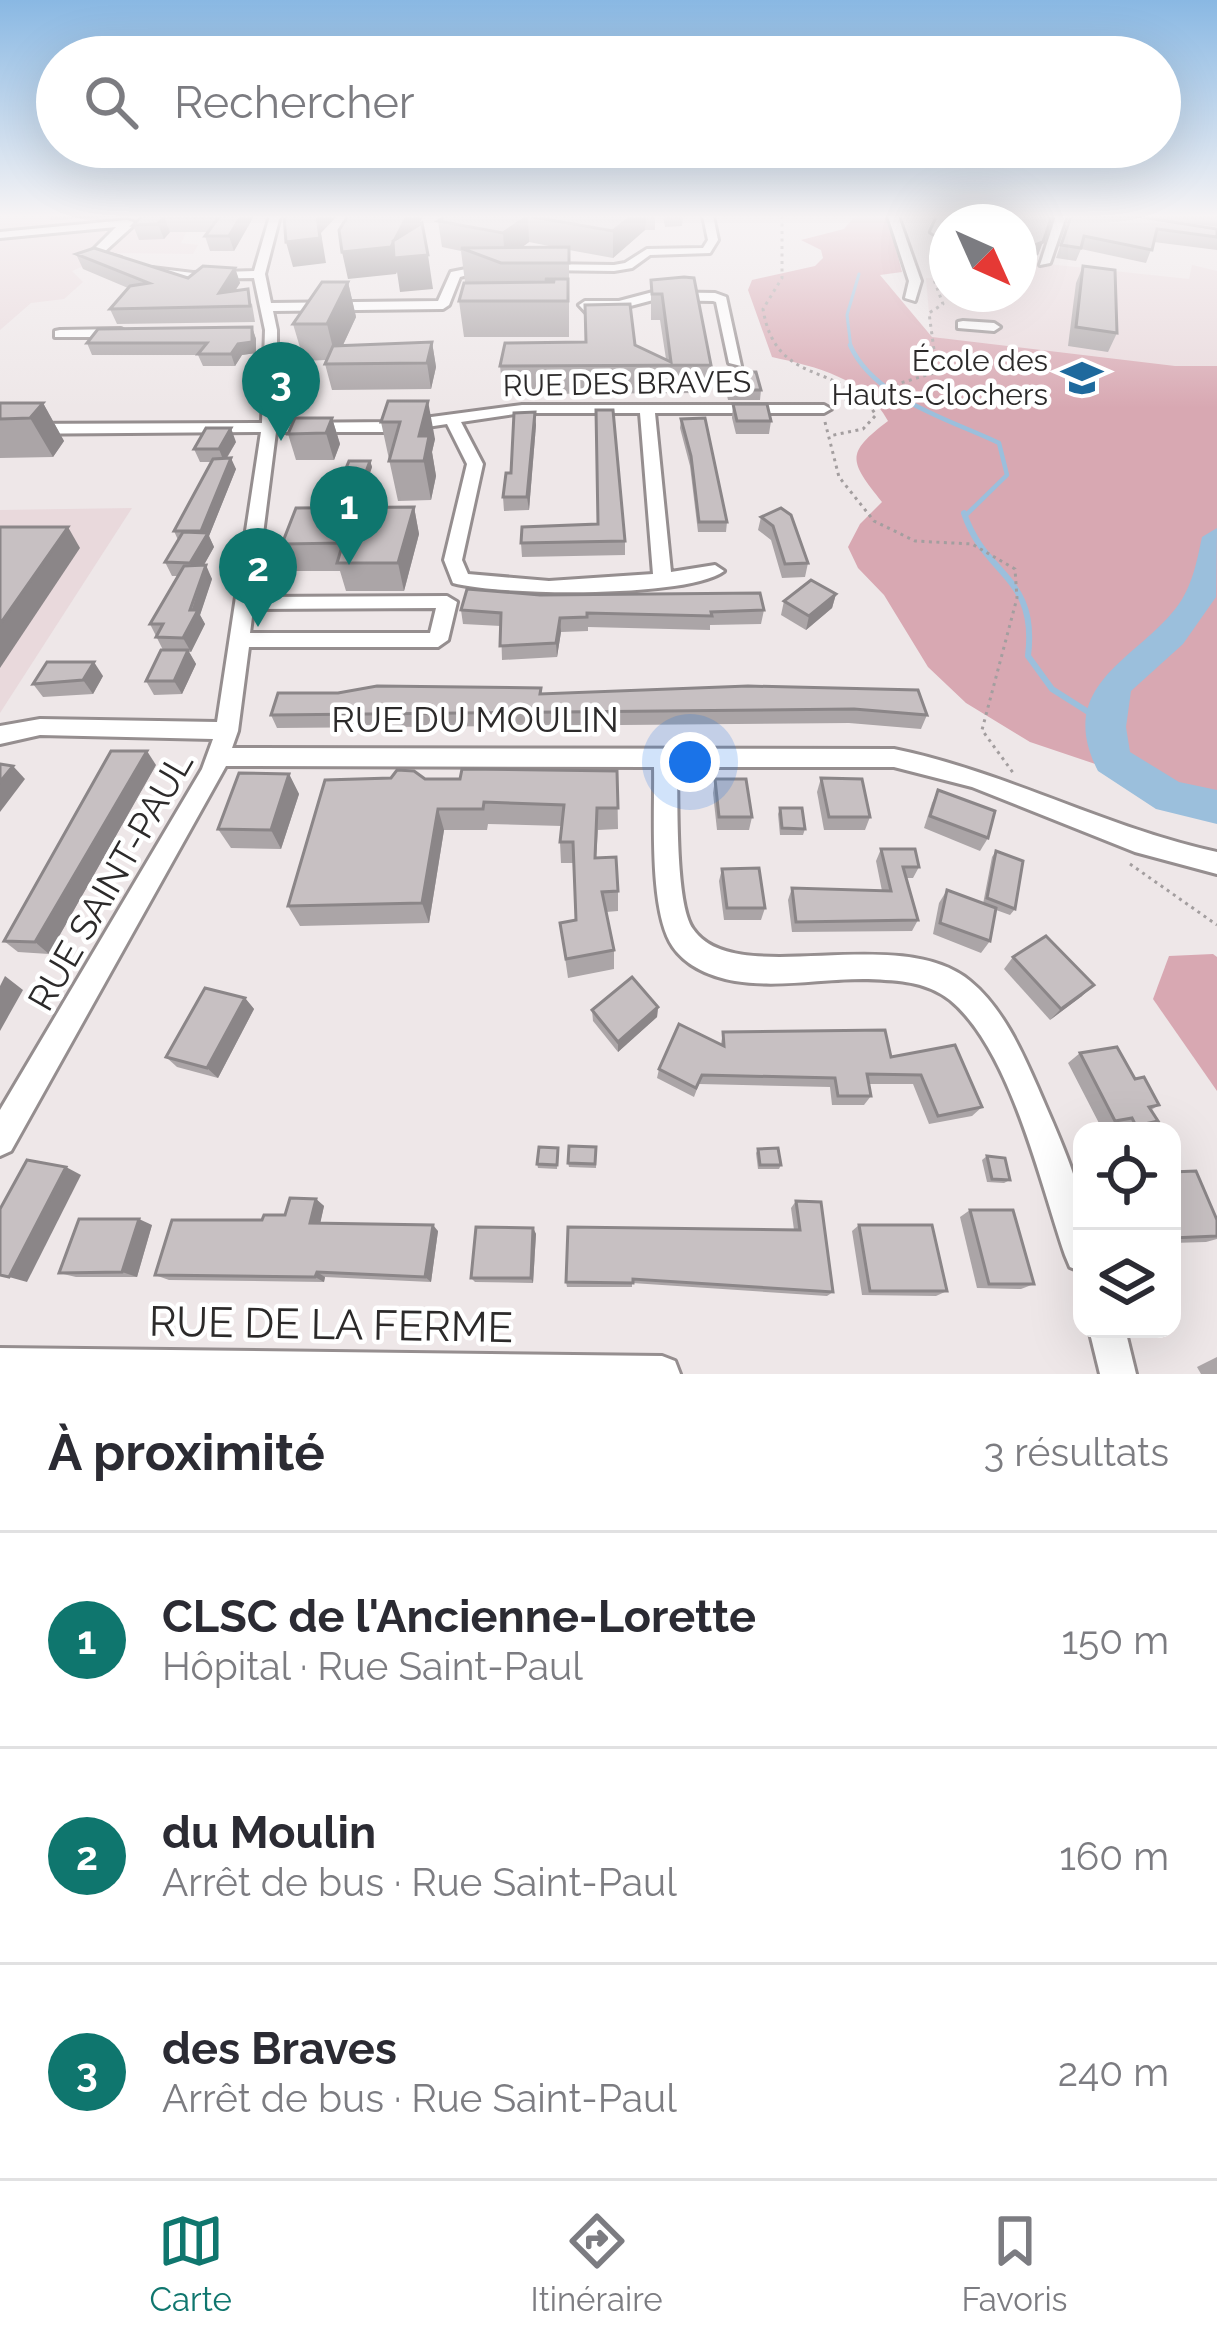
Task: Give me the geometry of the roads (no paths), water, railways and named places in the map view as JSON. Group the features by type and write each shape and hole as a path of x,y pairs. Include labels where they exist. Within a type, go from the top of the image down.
{"street":[{"name":"RUE SAINT-PAUL","path":"0,1140 219,758 241,640 269,427 260,280"},
{"path":"442,305 452,280"},
{"path":"911,298 915,280"},
{"path":"561,305 619,305 653,296 722,300 736,363"},
{"path":"266,322 466,304"},
{"path":"963,325 994,327"},
{"path":"60,334 148,332"},
{"name":"RUE DES BRAVES","path":"0,430 394,428 522,410 824,409"},
{"path":"647,410 663,581"},
{"path":"452,420 475,464 453,560 460,579 494,586 663,581 715,571"},
{"path":"241,640 438,640 447,602 246,603"},
{"path":"0,735 40,727 227,731"},
{"path":"664,755 674,912 683,939 719,964 747,968 884,965 925,970 958,988 989,1025 1019,1085 1073,1231"},
{"name":"RUE DU MOULIN","path":"219,758 894,758 956,771 1113,832 1217,863"},
{"path":"1109,1338 1118,1374"},
{"name":"RUE DE LA FERME","path":"0,1366 662,1374"}],"waterway":[{"path":"851,346 847,315 857,280"},
{"path":"851,346 876,380 895,393 999,443 1007,475 965,516"},
{"path":"965,516 984,551 1018,592 1029,629 1028,656 1052,689 1104,722"},
{"path":"1217,537 1194,607 1171,636 1115,686 1107,727 1112,760 1170,797 1217,807"}],"place":[{"name":"École des Hauts-Clochers","path":"1082,378"},
{"name":"des Braves","path":"281,441"},
{"name":"CLSC de l'Ancienne-Lorette","path":"349,565"},
{"name":"du Moulin","path":"258,627"}]}
